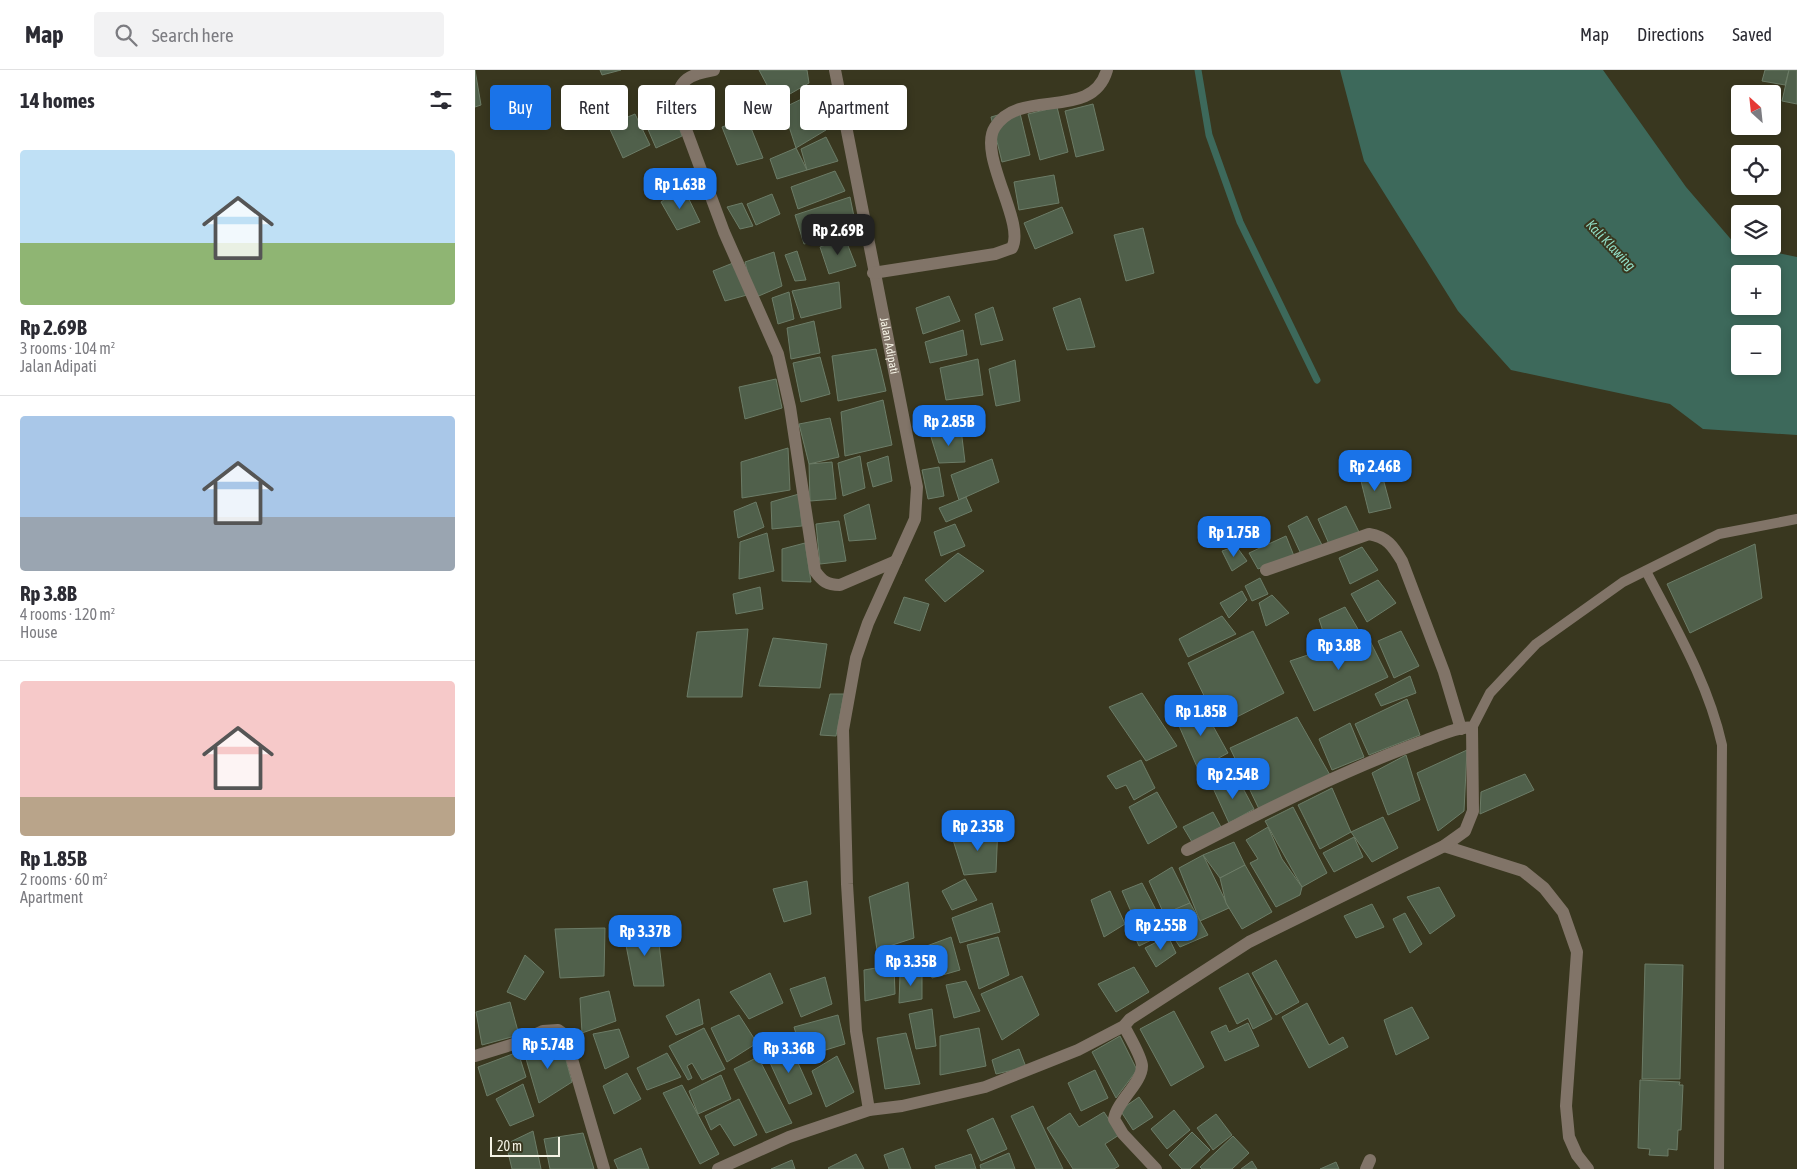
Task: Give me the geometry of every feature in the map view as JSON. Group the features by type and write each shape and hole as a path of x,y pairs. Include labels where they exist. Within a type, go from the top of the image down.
{"street":[{"path":"714,70 698,73 685,80 677,93 677,105 724,232 778,354 790,407 815,571 822,581 830,585 840,585 896,561"},
{"name":"Jalan Adipati","path":"835,70 873,273 917,487 915,519 868,622 856,658 843,730 845,834 856,1031 869,1110"},
{"path":"873,273 995,254 1012,248 1015,233 994,159 992,133 994,128 1013,113 1027,108 1087,97 1100,86 1107,70"},
{"path":"718,1169 789,1137 869,1110 902,1106 985,1086 1047,1063 1124,1026 1130,1019 1249,942 1444,846 1465,831 1473,811 1466,728 1402,561 1393,544 1379,536 1369,534 1266,570"},
{"path":"1187,850 1316,785 1381,757 1466,728"},
{"path":"1444,846 1523,871 1544,888 1563,912 1577,952 1566,1106 1569,1136 1577,1155 1588,1169"},
{"path":"1124,1026 1142,1065 1141,1073 1121,1102 1114,1119 1123,1134 1156,1169"},
{"path":"475,1056 514,1044 543,1031 557,1030 565,1035 604,1169"}],"lane":[{"path":"1466,728 1489,693 1536,644 1623,582 1719,534 1797,519"},
{"path":"1646,570 1698,673 1714,711 1722,745 1719,1169"}],"water":[{"name":"Kali Klawing","path":"1340,70 1603,70 1686,187 1731,239 1731,255 1781,254 1797,257 1797,435 1703,429 1670,404 1511,370 1458,311 1364,161"}],"building":[{"path":"475,70 481,105 475,107"},
{"path":"600,70 621,70 602,75"},
{"path":"759,70 807,70 809,83 800,85 800,88 790,94 790,85 767,85"},
{"path":"1765,70 1789,70 1785,85 1762,81"},
{"path":"1789,70 1797,70 1797,104 1782,101"},
{"path":"800,100 800,130 826,130 796,148 790,130 790,105"},
{"path":"1093,104 1104,150 1076,157 1065,111"},
{"path":"1057,107 1068,152 1040,160 1028,114"},
{"path":"1019,109 1030,155 1002,162 991,117"},
{"path":"635,114 638,120 638,130 643,130 650,145 623,158 610,130 628,130 628,117"},
{"path":"725,126 725,130 752,130 763,158 737,165 722,127"},
{"path":"648,130 680,130 682,136 656,148"},
{"path":"826,137 838,161 807,170 801,149"},
{"path":"796,148 807,170 777,179 770,159"},
{"path":"835,171 845,191 798,209 791,187"},
{"path":"1054,175 1059,203 1019,210 1014,182"},
{"path":"683,187 700,222 677,230 661,202"},
{"path":"772,194 780,214 756,225 747,204"},
{"path":"850,197 857,231 804,244 795,215"},
{"path":"742,203 753,226 740,229 727,207"},
{"path":"1062,207 1073,233 1035,249 1024,223"},
{"path":"1143,228 1154,273 1126,281 1114,235"},
{"path":"845,238 856,266 829,274 820,247"},
{"path":"797,251 806,280 795,281 785,255"},
{"path":"774,252 782,286 754,298 745,262"},
{"path":"733,263 747,295 725,301 713,271"},
{"path":"839,282 841,308 801,318 792,291"},
{"path":"789,292 794,319 778,324 772,298"},
{"path":"949,296 960,321 923,334 916,308"},
{"path":"1080,298 1095,347 1067,350 1053,308"},
{"path":"993,307 1003,340 981,345 975,314"},
{"path":"814,321 820,353 791,359 787,328"},
{"path":"963,330 967,355 930,363 925,342"},
{"path":"876,349 886,391 838,401 832,356"},
{"path":"820,357 830,394 801,402 793,363"},
{"path":"978,359 983,395 946,400 940,368"},
{"path":"1015,360 1020,401 996,406 989,369"},
{"path":"776,379 782,408 745,419 739,387"},
{"path":"883,400 892,445 845,456 841,412"},
{"path":"830,418 839,457 809,464 799,424"},
{"path":"961,429 965,462 939,463 931,437"},
{"path":"788,448 790,490 742,498 741,462"},
{"path":"860,456 865,488 843,496 838,463"},
{"path":"888,456 892,481 873,487 867,463"},
{"path":"992,459 999,482 959,500 951,475"},
{"path":"832,462 836,499 810,501 809,464"},
{"path":"939,467 944,496 928,499 922,470"},
{"path":"1381,471 1391,508 1369,513 1360,477"},
{"path":"799,494 802,526 772,529 771,502"},
{"path":"966,497 972,511 946,522 939,508"},
{"path":"756,502 764,527 738,538 734,511"},
{"path":"869,504 876,539 849,541 844,515"},
{"path":"1346,506 1359,532 1329,544 1318,519"},
{"path":"1307,516 1322,545 1301,554 1288,526"},
{"path":"839,521 846,561 820,564 816,524"},
{"path":"955,524 965,546 941,556 934,532"},
{"path":"767,533 774,571 739,579 740,542"},
{"path":"1286,536 1294,556 1258,569 1249,553"},
{"path":"805,543 811,582 782,581 782,549"},
{"path":"1755,544 1762,598 1690,633 1667,584"},
{"path":"1236,546 1247,561 1232,571 1222,551"},
{"path":"1362,547 1378,570 1350,584 1339,558"},
{"path":"958,553 984,571 945,602 925,580"},
{"path":"1260,578 1268,594 1252,601 1245,586"},
{"path":"1378,580 1396,603 1367,622 1351,594"},
{"path":"760,587 763,609 736,614 733,594"},
{"path":"1242,591 1247,600 1229,618 1220,603"},
{"path":"1272,595 1289,613 1266,626 1259,603"},
{"path":"904,597 929,604 920,631 894,623"},
{"path":"1345,607 1362,636 1327,644 1319,619"},
{"path":"1222,616 1236,634 1188,657 1179,639"},
{"path":"748,629 742,697 687,697 697,632"},
{"path":"1253,631 1284,693 1219,726 1188,663"},
{"path":"1401,631 1419,666 1394,678 1378,641"},
{"path":"1367,635 1388,677 1314,711 1290,661"},
{"path":"773,638 827,644 820,688 759,686"},
{"path":"1410,676 1416,693 1381,706 1375,694"},
{"path":"1142,693 1177,746 1146,761 1109,707"},
{"path":"830,694 844,694 836,736 820,735"},
{"path":"1407,699 1420,735 1369,755 1355,724"},
{"path":"1202,706 1228,753 1198,769 1176,719"},
{"path":"1297,717 1330,775 1259,809 1230,748"},
{"path":"1350,723 1364,757 1332,770 1319,739"},
{"path":"1467,750 1464,811 1438,831 1417,773"},
{"path":"1406,755 1420,800 1388,815 1372,773"},
{"path":"1141,760 1155,788 1134,800 1126,785 1116,789 1107,776"},
{"path":"1525,774 1534,790 1480,814 1481,792"},
{"path":"1237,777 1254,809 1229,823 1213,788"},
{"path":"1332,788 1351,832 1320,849 1298,805"},
{"path":"1157,792 1177,827 1148,844 1129,807"},
{"path":"1293,807 1327,873 1302,887 1265,821"},
{"path":"1213,812 1221,827 1192,842 1183,827"},
{"path":"1383,817 1398,848 1372,862 1351,832"},
{"path":"998,825 996,872 964,875 953,840"},
{"path":"1268,827 1282,859 1302,887 1300,895 1276,907 1250,863 1258,859 1246,840"},
{"path":"1354,837 1363,857 1334,872 1323,853"},
{"path":"1234,842 1245,865 1220,878 1203,855"},
{"path":"1203,855 1229,908 1200,921 1179,868"},
{"path":"1245,865 1272,912 1242,929 1226,903 1220,878"},
{"path":"1172,867 1190,903 1164,914 1149,881"},
{"path":"965,879 977,900 952,910 942,891"},
{"path":"807,881 811,914 784,922 773,889"},
{"path":"908,882 914,938 877,950 869,897"},
{"path":"1142,883 1157,912 1136,923 1122,891"},
{"path":"1439,887 1455,916 1430,934 1407,897"},
{"path":"1110,891 1125,924 1104,937 1091,900"},
{"path":"992,903 1000,932 960,943 952,918"},
{"path":"1190,903 1208,935 1180,947 1159,916"},
{"path":"1372,904 1384,927 1356,938 1344,916"},
{"path":"1157,912 1168,932 1139,946 1130,926"},
{"path":"1405,913 1422,944 1410,953 1393,919"},
{"path":"657,927 664,986 634,986 623,930"},
{"path":"605,928 604,976 560,978 555,929"},
{"path":"1168,936 1176,953 1156,967 1145,948"},
{"path":"951,937 960,970 932,978 924,947"},
{"path":"998,937 1009,975 979,989 967,945"},
{"path":"525,955 544,972 525,1000 507,992"},
{"path":"1276,960 1299,1002 1276,1015 1252,973"},
{"path":"1645,964 1683,965 1680,1079 1642,1079"},
{"path":"894,965 895,994 865,1001 864,970"},
{"path":"1134,967 1149,992 1116,1012 1098,984"},
{"path":"922,971 922,999 899,1003 900,975"},
{"path":"770,973 783,1003 749,1019 730,992"},
{"path":"1248,973 1272,1019 1253,1029 1248,1018 1237,1024 1219,988"},
{"path":"1022,976 1039,1015 1002,1040 981,994"},
{"path":"825,977 832,1004 801,1017 790,989"},
{"path":"966,981 980,1011 954,1018 946,985"},
{"path":"609,991 616,1021 582,1033 580,998"},
{"path":"699,999 703,1024 676,1035 666,1016"},
{"path":"510,1002 519,1035 482,1045 476,1012"},
{"path":"1307,1003 1329,1045 1343,1037 1348,1047 1309,1068 1282,1017"},
{"path":"1412,1007 1429,1038 1396,1055 1384,1020"},
{"path":"932,1009 936,1046 916,1049 909,1014"},
{"path":"1174,1011 1204,1067 1171,1086 1140,1029"},
{"path":"739,1015 757,1043 727,1062 711,1028"},
{"path":"838,1015 845,1044 803,1057 794,1027"},
{"path":"1248,1023 1259,1046 1225,1061 1211,1032 1226,1025 1229,1032"},
{"path":"704,1028 725,1069 702,1080 692,1063 687,1066 692,1078 688,1080 669,1046"},
{"path":"979,1028 986,1066 940,1075 940,1036"},
{"path":"619,1029 629,1057 605,1069 593,1034"},
{"path":"906,1033 920,1084 885,1089 877,1038"},
{"path":"1120,1036 1137,1070 1116,1098 1092,1052"},
{"path":"561,1042 572,1082 539,1103 524,1052"},
{"path":"789,1043 812,1094 789,1104 766,1054"},
{"path":"1019,1049 1026,1067 996,1074 992,1060"},
{"path":"518,1052 526,1077 487,1096 478,1067"},
{"path":"667,1053 681,1077 647,1090 637,1068"},
{"path":"837,1056 854,1092 826,1107 812,1071"},
{"path":"758,1057 792,1123 766,1133 734,1069"},
{"path":"1095,1070 1108,1098 1081,1111 1068,1083"},
{"path":"627,1073 641,1099 614,1114 603,1086"},
{"path":"721,1075 731,1099 698,1114 689,1091"},
{"path":"1640,1080 1680,1082 1679,1085 1683,1085 1681,1130 1678,1130 1677,1150 1668,1149 1668,1156 1649,1155 1650,1149 1638,1148"},
{"path":"523,1084 534,1116 510,1126 496,1099"},
{"path":"682,1085 719,1154 700,1164 663,1093"},
{"path":"1139,1097 1153,1117 1133,1130 1120,1110"},
{"path":"739,1099 757,1135 734,1146 720,1124 711,1130 705,1116"},
{"path":"1033,1106 1063,1169 1036,1169 1011,1116"},
{"path":"1174,1110 1190,1130 1167,1149 1151,1129"},
{"path":"1104,1112 1119,1135 1105,1144 1119,1166 1114,1169 1073,1169 1047,1128 1070,1113 1079,1127"},
{"path":"1216,1114 1232,1135 1213,1150 1197,1128"},
{"path":"993,1118 1007,1149 981,1161 967,1130"},
{"path":"533,1131 541,1169 512,1169 506,1144"},
{"path":"1192,1132 1210,1150 1190,1169 1182,1169 1169,1155"},
{"path":"583,1133 594,1169 550,1169 544,1139"},
{"path":"1233,1136 1249,1153 1232,1169 1202,1169 1200,1167"},
{"path":"641,1148 649,1169 618,1169 614,1160"},
{"path":"903,1148 911,1169 889,1169 884,1155"},
{"path":"1009,1153 1015,1169 981,1169 980,1165"},
{"path":"856,1154 864,1169 828,1168"},
{"path":"971,1154 976,1169 936,1169 935,1166"},
{"path":"792,1160 795,1169 771,1169"},
{"path":"1252,1161 1257,1169 1241,1169"},
{"path":"1336,1162 1339,1169 1320,1169"}],"waterway":[{"path":"1198,70 1209,135 1240,222 1317,380"}]}
